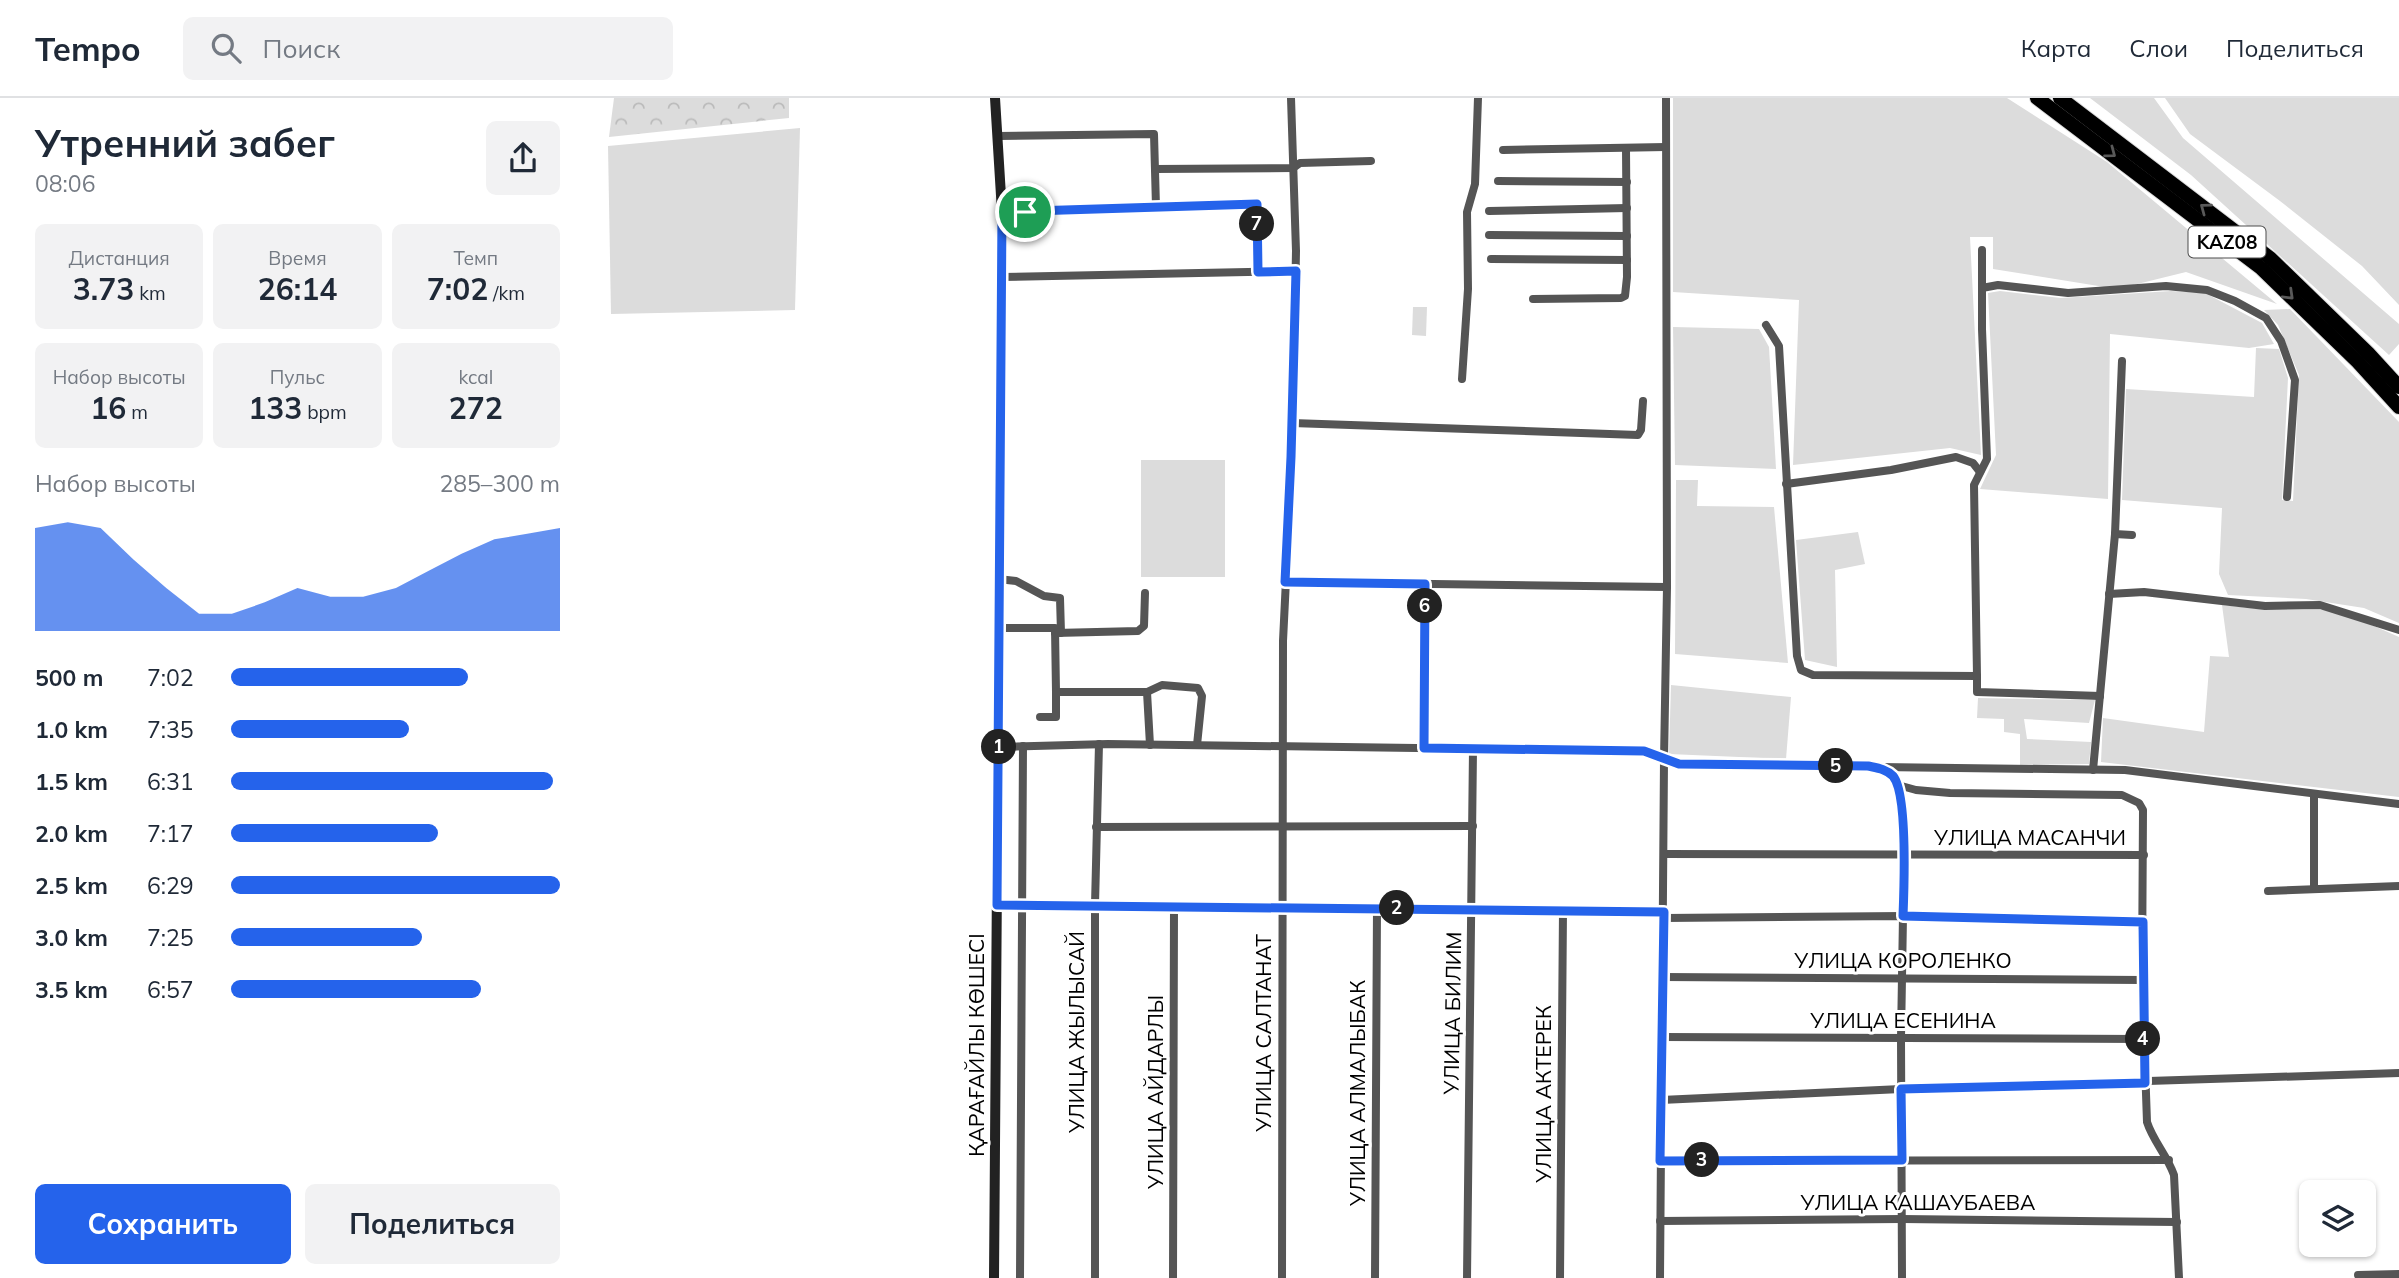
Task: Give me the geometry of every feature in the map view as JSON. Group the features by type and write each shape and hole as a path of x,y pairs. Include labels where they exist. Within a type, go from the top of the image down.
{"highway":[{"path":"2025,98 2091,130"},
{"name":"KAZ08","path":"2037,98 2091,130 2270,258 2368,352 2399,387"},
{"name":"KAZ08","path":"2060,98 2091,130 2261,268 2358,362 2399,407"}],"street":[{"name":"ҚАРАҒАЙЛЫ КӨШЕСІ","path":"994,1278 1002,212 995,98"},
{"name":"УЛИЦА САЛТАНАТ","path":"1282,1278 1282,746 1296,271 1291,98"},
{"path":"1462,379 1468,289 1467,212 1475,184 1478,98"},
{"path":"1660,1278 1667,587 1666,98"},
{"path":"999,136 1154,134 1156,207"},
{"path":"1503,150 1666,147"},
{"path":"1533,299 1622,298 1627,290 1626,149"},
{"path":"1155,169 1293,168 1300,163 1371,160"},
{"path":"1498,181 1627,182"},
{"path":"1002,212 1257,204 1258,272"},
{"path":"1489,211 1627,208"},
{"path":"1489,234 1627,236"},
{"path":"1982,250 1987,459 1974,485 1977,692 2100,696"},
{"path":"1491,259 1627,260"},
{"path":"1001,277 1296,271"},
{"path":"1982,288 1998,285 2068,293 2166,286 2207,290 2266,318 2281,341 2295,380 2287,497"},
{"path":"1766,325 1779,346 1797,656 1801,670 1813,676 1977,676"},
{"path":"2093,769 2115,534 2122,361"},
{"path":"1292,423 1637,435 1641,430 1643,401"},
{"path":"1786,484 1891,470 1956,457 1973,463 1980,472"},
{"path":"2115,534 2133,535"},
{"path":"998,579 1016,581 1044,596 1061,598 1056,717 1039,717"},
{"path":"1285,582 1667,587"},
{"path":"1424,748 1425,584"},
{"path":"2109,594 2144,592 2265,606 2320,605 2399,630"},
{"path":"1058,633 1138,631 1144,625 1145,593"},
{"path":"998,628 1055,628 1058,633"},
{"path":"1056,692 1147,692 1162,685 1198,688 1202,696 1197,745"},
{"path":"1147,692 1150,745"},
{"path":"999,747 1099,744 1644,751 1679,764 1703,765 2125,770 2399,804"},
{"name":"УЛИЦА ЖЫЛЫСАЙ","path":"1094,1278 1095,905 1099,744"},
{"path":"1020,1278 1023,746"},
{"name":"УЛИЦА БИЛИМ","path":"1467,1278 1473,749"},
{"path":"1868,766 1883,769 1898,785 1904,855 1901,1038 1902,1278"},
{"path":"1898,785 1916,790 1950,793 2122,795 2139,803 2143,810 2142,980 2147,1122 2152,1138 2169,1160 2174,1175 2179,1278"},
{"path":"2314,794 2315,890"},
{"path":"1096,827 1473,826"},
{"name":"УЛИЦА МАСАНЧИ","path":"1665,855 2144,855"},
{"path":"2268,891 2399,886"},
{"path":"997,905 1563,910 1664,915 1903,916 2143,922"},
{"name":"УЛИЦА АЙДАРЛЫ","path":"1173,1278 1174,906"},
{"name":"УЛИЦА АЛМАЛЫБАК","path":"1375,1278 1377,908"},
{"name":"УЛИЦА АКТЕРЕК","path":"1560,1278 1563,910"},
{"name":"УЛИЦА КОРОЛЕНКО","path":"1663,977 2142,980"},
{"name":"УЛИЦА ЕСЕНИНА","path":"1663,1037 2143,1039"},
{"path":"1661,1100 1901,1089 2399,1073"},
{"path":"1660,1161 2169,1160"},
{"name":"УЛИЦА КАШАУБАЕВА","path":"1660,1221 1902,1219 2177,1222"},
{"path":"2358,1275 2399,1274"}],"green space":[{"path":"614,98 789,98 789,118 609,137"},
{"path":"1673,98 2007,98 2107,162 2277,304 2186,272 2117,289 1993,269 1993,237 1970,237 1981,455 1950,448 1793,465 1799,300 1673,292"},
{"path":"2090,98 2154,98 2183,138 2399,324 2399,344 2389,355 2191,175"},
{"path":"2165,98 2399,98 2399,305 2362,266 2190,134"},
{"path":"800,128 795,310 611,314 608,146"},
{"path":"2000,291 2061,298 2171,291 2205,293 2262,323 2274,344 2249,348 2110,334 2108,499 1980,489 1996,455 1988,293"},
{"path":"1413,307 1427,307 1426,336 1412,335"},
{"path":"2290,309 2399,422 2399,623 2364,608 2306,599 2228,595 2219,574 2222,508 2122,500 2126,389 2254,397 2256,348 2279,349 2288,378 2282,500 2293,501 2299,375 2278,325 2264,310"},
{"path":"1673,327 1759,329 1769,347 1776,469 1675,465"},
{"path":"1141,460 1225,460 1225,577 1141,577"},
{"path":"1676,480 1698,480 1697,506 1774,507 1788,663 1675,654"},
{"path":"1858,532 1865,564 1835,570 1837,667 1805,660 1796,540"},
{"path":"2222,605 2259,609 2338,610 2399,637 2399,797 2101,762 2103,718 2204,732 2210,656 2229,657"},
{"path":"1671,685 1791,697 1786,759 1669,754"},
{"path":"1978,698 2095,700 2089,723 2024,719 2027,739 2091,742 2089,764 2020,765 2020,734 2004,732 2004,719 1977,718"}],"route":[{"path":"1257,204 1258,272 1296,271 1285,582 1425,584 1424,748 1644,751 1679,764 1868,766 1883,769 1898,785 1901,796 1903,916 2143,922 2145,1083 1901,1089 1902,1160 1660,1161 1664,912 997,905 1002,212 1025,212 1257,204"}]}
